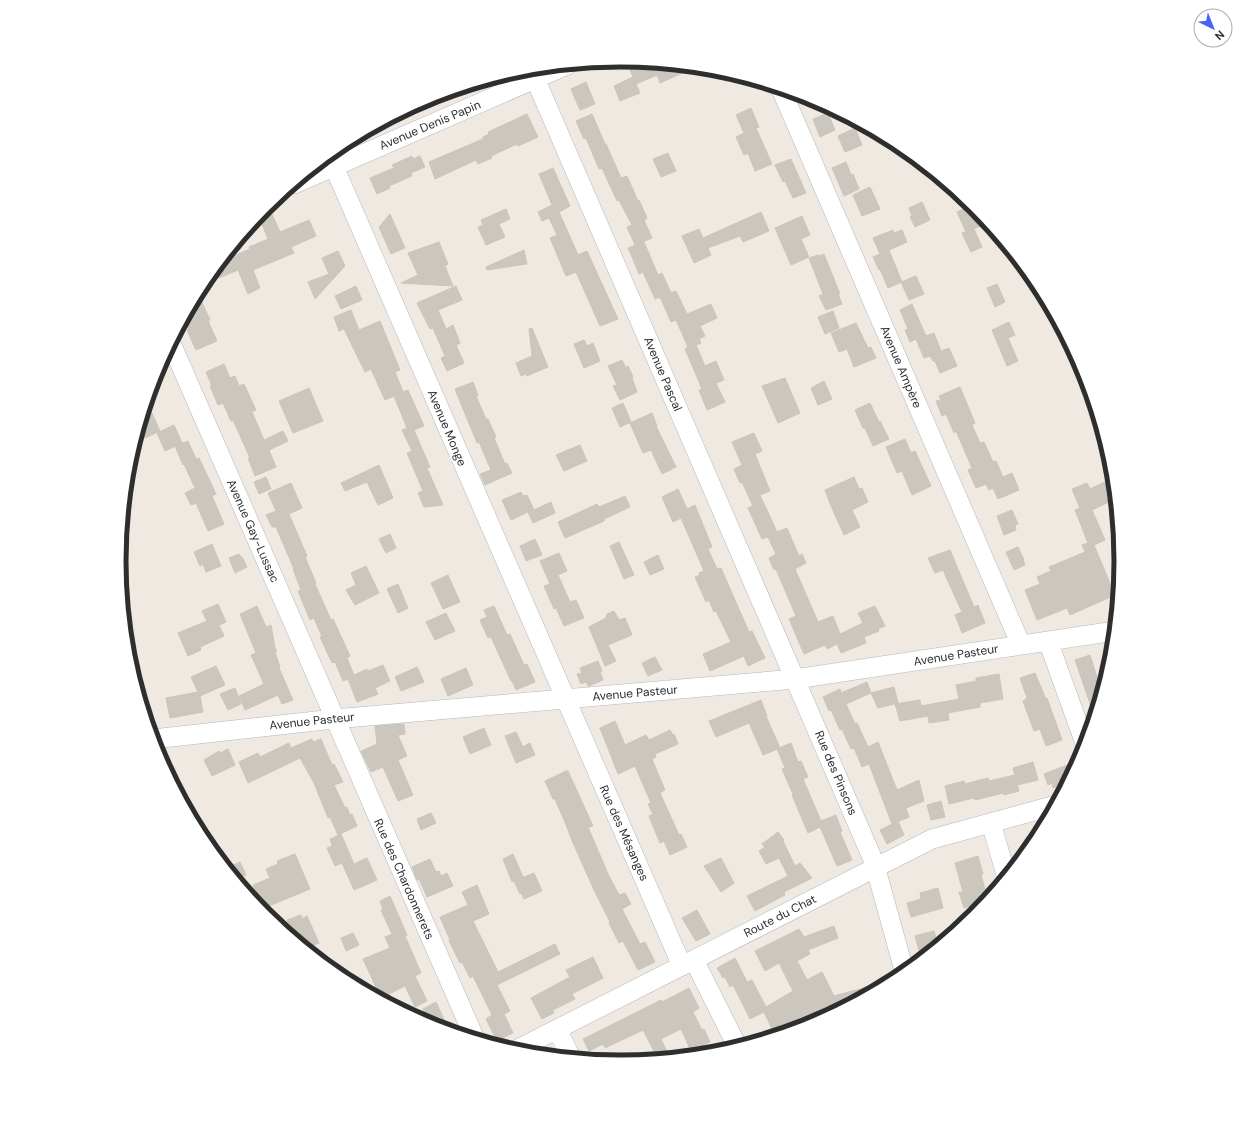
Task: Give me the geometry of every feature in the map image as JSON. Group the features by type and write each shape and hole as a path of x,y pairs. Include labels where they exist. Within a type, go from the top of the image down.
{"street":[{"name":"Avenue Pascal","path":"534,75 795,679"},
{"name":"Avenue Denis Papin","path":"331,161 528,76"},
{"name":"Avenue Ampère","path":"783,95 1021,645"},
{"name":"Avenue Monge","path":"331,161 566,700"},
{"name":"Avenue Gay-Lussac","path":"174,350 334,719"},
{"name":"Avenue Pasteur","path":"159,738 334,719 795,679 1110,632"},
{"path":"1048,641 1083,737"},
{"name":"Rue des Pinsons","path":"795,679 876,867 903,967"},
{"name":"Rue des Mésanges","path":"566,700 688,963 734,1042"},
{"name":"Rue des Chardonnerets","path":"334,719 472,1033"},
{"name":"Route du Chat","path":"524,1046 932,839 1050,808"},
{"path":"990,823 1005,872"},
{"path":"557,1029 569,1053"}],"building":[{"path":"636,67 686,71 660,83 657,75 636,84 640,93 620,101 614,86 633,77 635,81 630,70"},
{"path":"586,82 595,104 580,110 571,89"},
{"path":"751,108 759,127 756,128 772,164 755,171 748,153 744,155 736,137 744,133 736,115"},
{"path":"828,113 835,130 820,137 813,119"},
{"path":"527,114 538,137 518,146 517,144 478,164 476,160 435,179 429,162 483,139 483,137 489,134 488,132"},
{"path":"592,114 621,178 627,176 647,218 644,220 652,238 635,245 627,227 632,225 619,200 617,201 602,168 599,169 586,138 584,139 576,121"},
{"path":"855,128 862,145 845,152 838,136"},
{"path":"668,153 676,171 661,177 653,159"},
{"path":"412,156 413,159 420,156 425,167 411,173 412,176 389,186 390,188 377,194 370,178 394,168 392,165"},
{"path":"791,159 806,193 793,198 775,165"},
{"path":"846,162 859,189 844,196 832,168"},
{"path":"553,168 570,206 559,212 578,255 587,251 618,319 600,326 576,272 566,276 550,238 557,235 549,218 542,221 538,212 552,205 539,174"},
{"path":"870,187 880,209 862,216 853,195"},
{"path":"922,202 930,220 915,227 910,217 912,216 909,208"},
{"path":"966,208 979,221 981,226 966,232 957,212"},
{"path":"506,209 510,219 499,224 505,237 486,245 478,227 483,225 481,220"},
{"path":"761,212 769,231 743,242 740,236 708,248 711,255 694,263 682,236 699,229 703,238"},
{"path":"272,214 280,232 309,220 316,236 291,247 294,253 253,270 260,288 248,294 238,270 219,278 218,275 230,258 268,239 261,222 267,216"},
{"path":"390,214 405,248 391,254 379,227"},
{"path":"802,216 810,235 801,239 809,257 791,265 775,228"},
{"path":"974,229 982,247 971,252 962,233"},
{"path":"893,230 894,233 902,230 907,242 889,250 902,282 888,288 873,257 880,254 873,238"},
{"path":"439,242 448,264 445,266 453,286 401,283 418,275 408,253"},
{"path":"644,242 658,275 662,273 671,293 676,291 687,314 711,304 717,318 700,326 705,336 699,339 701,343 696,345 705,366 716,361 724,380 716,383 725,402 707,410 699,390 702,389 685,349 688,347 676,320 671,322 660,297 655,299 643,272 639,274 628,248"},
{"path":"524,250 527,264 487,270 486,267"},
{"path":"338,251 345,266 315,299 308,282 329,274 322,258"},
{"path":"824,254 840,294 838,294 842,304 826,310 819,296 823,294 809,258"},
{"path":"916,276 924,294 909,300 901,282"},
{"path":"997,284 1005,302 995,307 987,288"},
{"path":"356,286 362,300 341,309 335,296"},
{"path":"456,286 462,300 438,310 446,329 453,325 460,343 456,345 464,363 447,371 441,358 445,356 433,328 430,329 417,303"},
{"path":"201,300 217,341 196,350 187,330 189,329 187,324"},
{"path":"912,304 926,336 934,333 941,351 949,348 957,366 940,373 935,361 933,361 930,356 924,358 916,339 910,342 905,330 908,329 900,310"},
{"path":"351,310 359,330 380,321 400,370 395,372 403,392 408,390 424,426 414,430 430,467 427,468 443,505 424,507 418,493 423,491 407,453 412,451 402,430 407,428 394,396 385,400 371,369 365,372 344,329 339,331 334,317"},
{"path":"833,311 839,328 825,334 818,317"},
{"path":"1009,322 1015,335 1008,338 1018,361 1007,366 992,330"},
{"path":"856,323 868,348 871,347 876,358 854,367 847,349 839,352 831,333"},
{"path":"532,328 548,367 527,376 526,374 521,376 516,363 532,356 529,329"},
{"path":"584,340 587,346 593,343 600,361 584,368 574,344"},
{"path":"622,360 626,368 628,366 637,392 620,400 613,386 617,385 608,366"},
{"path":"224,364 230,378 235,376 239,386 244,384 256,410 252,412 264,440 283,431 288,441 269,450 276,467 255,476 248,458 250,458 233,420 231,421 223,403 218,405 206,372"},
{"path":"785,378 800,413 778,423 762,386"},
{"path":"824,381 832,399 818,405 811,388"},
{"path":"473,382 478,395 476,396 496,437 494,438 505,464 507,463 512,473 485,485 480,474 491,470 479,442 477,443 455,389"},
{"path":"960,387 975,423 972,425 980,443 984,442 993,462 996,461 1003,477 1012,473 1019,490 998,499 993,488 989,490 986,484 976,488 968,470 972,468 956,431 954,433 946,414 942,416 936,401 941,400 939,396"},
{"path":"309,388 323,421 293,433 279,401"},
{"path":"623,403 631,422 620,427 612,408"},
{"path":"870,403 889,439 873,446 855,410"},
{"path":"150,409 160,431 145,438 143,434"},
{"path":"652,413 656,426 676,467 662,474 651,450 643,453 630,423"},
{"path":"174,425 182,443 165,451 157,433"},
{"path":"754,433 762,451 755,454 770,491 760,495 777,532 787,528 799,556 802,554 806,563 795,569 818,622 833,616 840,634 863,623 858,613 875,606 885,626 878,629 879,631 864,637 866,643 841,653 837,644 827,649 825,645 804,654 789,619 796,616 776,569 774,570 769,558 776,554 768,537 762,539 748,508 753,506 734,469 742,465 732,442"},
{"path":"905,439 911,453 915,451 931,486 912,495 902,471 897,473 886,447"},
{"path":"188,441 196,459 199,458 216,494 212,496 224,524 208,531 196,503 191,505 185,493 195,488 175,446"},
{"path":"580,445 587,461 564,471 556,455"},
{"path":"379,465 393,498 378,505 367,482 345,491 341,483"},
{"path":"266,477 271,489 259,494 254,482"},
{"path":"854,477 859,489 862,488 868,502 852,510 860,527 844,535 825,490"},
{"path":"1107,481 1109,486 1111,494 1106,496 1109,502 1092,510 1105,540 1094,545 1114,596 1070,615 1067,608 1037,620 1025,590 1040,584 1037,577 1051,571 1049,567 1085,552 1082,545 1088,543 1075,510 1080,508 1072,489 1087,483 1090,489"},
{"path":"291,483 302,508 289,514 307,556 305,557 316,583 315,584 331,620 333,619 350,656 347,658 354,675 367,669 368,671 383,665 390,681 375,688 378,694 357,702 348,679 343,681 335,662 332,663 320,637 322,637 314,618 310,620 298,591 301,590 294,569 276,527 272,527 266,515 276,511 268,493"},
{"path":"678,489 687,509 695,505 712,547 708,549 717,569 721,568 749,632 752,631 765,658 748,666 744,656 710,671 703,654 731,642 716,611 714,612 709,600 706,602 695,577 704,571 681,518 673,522 662,497"},
{"path":"521,492 523,496 527,495 534,510 551,502 555,513 533,523 528,512 511,520 502,500"},
{"path":"625,496 630,507 604,519 604,521 565,538 558,522 597,504 599,507"},
{"path":"1012,510 1018,524 1015,525 1016,530 1004,535 997,516"},
{"path":"390,534 396,548 386,553 379,539"},
{"path":"535,539 542,555 526,561 520,546"},
{"path":"619,542 634,575 624,579 610,546"},
{"path":"212,544 221,566 206,572 203,564 200,566 194,552"},
{"path":"1018,547 1025,565 1014,570 1006,552"},
{"path":"950,550 974,607 978,605 985,623 962,633 955,615 962,612 943,570 935,573 928,558"},
{"path":"559,553 567,571 558,575 570,602 576,600 584,618 564,626 556,608 554,609 544,586 550,584 540,561"},
{"path":"239,554 247,567 235,573 229,558"},
{"path":"658,555 664,569 650,575 644,562"},
{"path":"366,566 379,593 355,605 346,590 356,585 351,573"},
{"path":"448,575 460,602 443,609 431,583"},
{"path":"398,584 408,608 398,613 387,589"},
{"path":"218,604 226,622 219,625 224,636 200,647 201,650 188,656 178,633 207,621 202,611"},
{"path":"257,606 266,627 271,625 279,668 293,700 282,704 278,695 245,710 239,696 264,684 251,655 256,653 240,614"},
{"path":"494,606 507,635 510,634 524,665 527,664 535,682 516,690 491,637 488,638 480,620 487,617 484,610"},
{"path":"614,611 619,620 625,618 632,635 608,645 616,661 605,666 589,627 606,618 607,614"},
{"path":"446,613 455,631 435,640 426,622"},
{"path":"1090,655 1099,684 1092,709 1075,660"},
{"path":"655,657 662,670 648,676 642,663"},
{"path":"598,661 602,671 600,672 603,680 589,686 586,682 581,684 577,674 582,673 580,668"},
{"path":"216,666 225,685 200,696 203,712 170,718 166,698 198,692 191,677"},
{"path":"417,667 424,682 401,691 395,677"},
{"path":"466,668 473,685 448,696 441,679"},
{"path":"1035,673 1046,699 1047,698 1062,740 1046,746 1040,729 1034,731 1023,701 1027,698 1020,678"},
{"path":"999,674 1003,699 980,703 980,707 948,713 949,720 929,723 928,716 900,721 895,704 920,700 921,706 959,699 956,685 976,681 976,678"},
{"path":"867,682 871,693 846,704 855,724 857,723 868,747 878,742 897,790 919,780 924,801 906,808 909,817 892,824 869,764 862,767 854,748 851,749 842,729 840,730 823,697 840,689 841,693"},
{"path":"894,687 898,703 878,708 871,693"},
{"path":"235,688 241,704 228,710 220,694"},
{"path":"761,700 766,716 780,748 763,755 749,723 716,737 709,721"},
{"path":"615,721 625,745 646,735 649,740 670,730 673,735 674,734 678,744 655,754 656,757 652,759 665,790 660,793 679,835 681,834 687,847 670,855 664,841 660,843 649,816 653,814 648,804 651,803 635,766 618,774 600,728"},
{"path":"404,724 405,734 398,735 407,756 398,760 413,795 398,801 383,767 371,772 361,751 377,744 375,726"},
{"path":"484,728 491,745 470,754 463,737"},
{"path":"516,732 523,747 530,743 535,755 516,763 505,736"},
{"path":"312,739 313,742 321,739 332,765 334,764 343,782 334,785 345,808 347,807 350,815 352,814 357,826 338,835 330,817 328,818 314,783 300,758 248,783 239,762 258,753 260,757 289,743 291,748"},
{"path":"791,743 798,762 801,761 808,777 803,779 821,821 836,815 842,831 840,832 852,860 837,866 820,827 808,833 782,769 785,768 777,749"},
{"path":"228,749 235,765 212,776 204,760 219,751 220,753"},
{"path":"1033,762 1038,780 1017,785 1019,791 1004,795 1003,793 975,800 974,798 949,804 945,786 964,781 965,784 988,778 989,781 1015,775 1013,768"},
{"path":"1070,764 1062,785 1053,788 1052,783 1048,785 1044,774"},
{"path":"568,771 593,826 588,827 608,874 619,895 625,893 631,904 622,909 640,944 645,942 655,962 638,970 623,941 619,943 609,923 610,922 594,890 555,799 553,799 545,781"},
{"path":"941,801 945,817 931,820 927,805"},
{"path":"431,813 436,823 421,830 417,819"},
{"path":"898,821 904,835 887,844 880,830"},
{"path":"778,832 784,840 783,841 795,866 800,863 812,878 784,892 785,895 755,911 747,896 788,876 779,858 766,864 759,851 765,847 762,844"},
{"path":"341,834 354,864 367,858 377,880 354,890 342,863 335,866 327,848 332,846 330,839"},
{"path":"295,854 310,889 267,907 260,899 253,885 270,878 266,869 278,864 277,861"},
{"path":"513,854 523,877 512,882 503,859"},
{"path":"978,856 986,894 977,904 964,908 959,892 963,892 955,863"},
{"path":"721,858 734,883 721,892 704,866"},
{"path":"430,859 436,872 439,871 441,876 447,873 453,886 427,897 419,879 417,880 412,867"},
{"path":"240,862 246,875 240,878 231,866"},
{"path":"534,873 542,891 524,899 514,881"},
{"path":"477,885 489,914 473,921 498,972 555,944 560,954 497,985 510,1011 504,1014 513,1033 499,1040 496,1040 486,1019 492,1015 473,976 470,978 462,962 460,963 449,941 450,940 440,917 468,905 462,892"},
{"path":"938,888 943,908 911,917 907,903 921,899 920,893"},
{"path":"390,896 407,935 405,936 421,973 415,976 427,1001 415,1007 405,986 385,996 379,993 363,959 390,948 385,937 392,934 381,910 383,909 380,901"},
{"path":"697,910 710,934 696,941 682,918"},
{"path":"301,915 302,919 307,916 319,943 311,947 291,930 287,920"},
{"path":"834,926 838,938 808,950 810,954 797,961 807,980 822,972 834,996 877,984 839,1005 810,1018 773,1031 764,1012 750,1019 733,985 730,987 725,977 723,978 717,968 735,958 747,982 752,980 766,1007 793,991 779,963 765,971 755,951 799,929 804,937"},
{"path":"934,931 937,942 920,954 915,936"},
{"path":"353,933 359,945 346,951 341,938"},
{"path":"593,957 603,978 572,994 575,999 553,1010 554,1013 542,1019 531,998 570,977 566,970"},
{"path":"689,988 699,1008 693,1012 710,1042 691,1051 681,1029 661,1039 668,1054 656,1055 643,1030 605,1048 603,1044 589,1051 583,1039 661,1000 662,1002"},
{"path":"436,1002 446,1024 426,1016 423,1009"}]}
